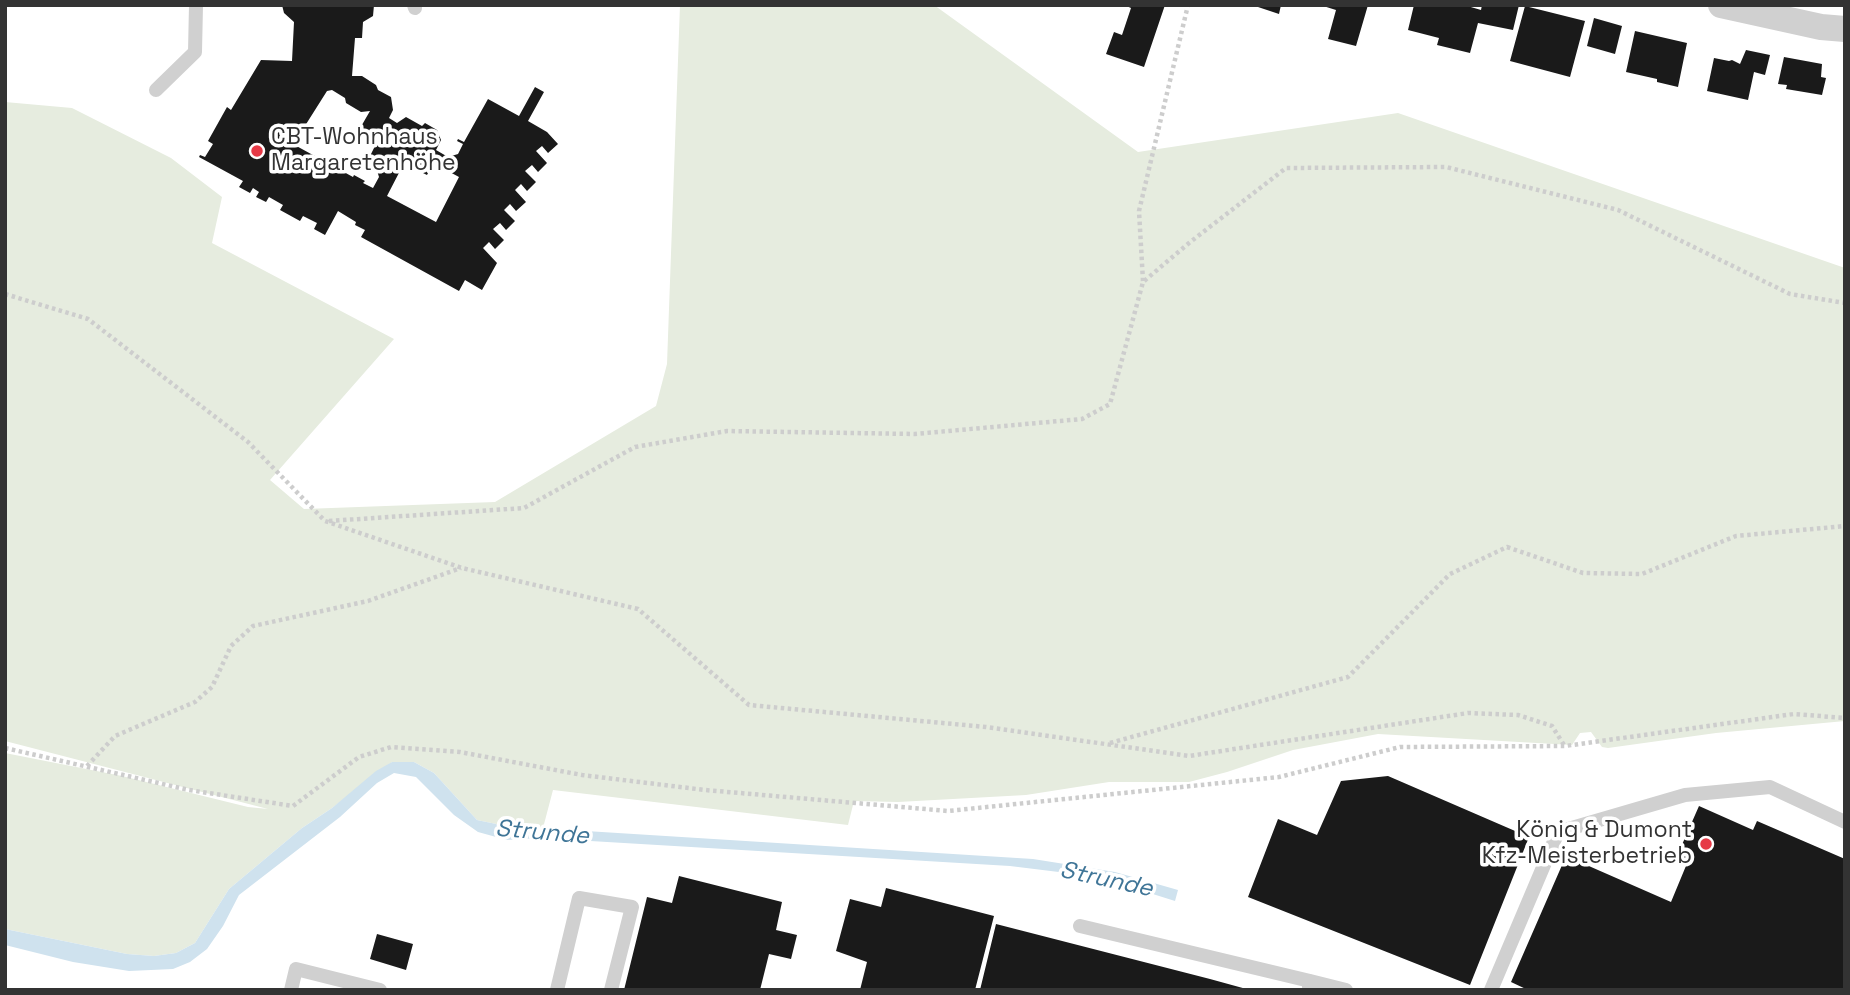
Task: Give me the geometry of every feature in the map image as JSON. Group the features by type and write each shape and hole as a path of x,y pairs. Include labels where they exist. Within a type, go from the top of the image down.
{"street":[{"path":"1721,5 1821,27 1845,29"}],"lane":[{"path":"156,90 195,51 196,5"},
{"path":"1491,990 1558,832 1685,795 1770,787 1845,822"},
{"path":"557,990 579,898 632,906 611,990"},
{"path":"1080,926 1309,985 1346,990"},
{"path":"291,990 296,969 380,990"}],"path":[{"path":"325,521 524,508 635,447 727,431 915,434 1082,419 1110,404 1143,282 1139,211 1188,5"},
{"path":"1143,282 1286,168 1446,167 1618,210 1790,295 1845,303"},
{"path":"5,294 88,319 247,442 325,521 462,568 638,609 749,705 986,727 1189,756 1468,713 1518,715 1552,726 1565,746"},
{"path":"1105,744 1348,677 1450,574 1507,547 1583,573 1642,574 1737,536 1845,526"},
{"path":"86,766 115,736 195,702 212,687 231,646 253,626 368,601 462,568"},
{"path":"5,748 189,790 293,806 359,757 391,747 460,752 582,775 705,790 948,811 1279,777 1401,747 1565,746 1794,713 1845,718"}],"shaded area":[{"path":"680,5 934,5 1138,152 1398,113 1845,268 1845,721 1716,733 1608,748 1602,747 1591,732 1580,733 1572,745 1378,734 1293,750 1189,782 1109,782 1026,795 898,802 854,801 848,825 553,790 543,828 506,826 477,820 434,773 414,762 392,762 302,828 229,889 195,943 176,953 154,956 127,954 5,929 5,753 122,776 248,807 268,809 5,741 5,102 72,108 171,158 222,197 212,243 394,339 270,480 304,509 495,502 656,406 667,364"}],"water":[{"name":"Strunde","path":"392,762 414,762 434,773 477,820 506,826 1033,859 1115,872 1178,890 1175,901 1121,884 1075,874 1010,866 540,838 507,840 478,832 454,815 416,777 394,773 377,783 340,817 239,895 207,949 190,962 173,969 129,971 73,962 5,945 5,929 127,954 154,956 176,953 195,943 229,889 302,828 332,808 376,771"}],"building":[{"name":"CBT-Wohnhaus Margaretenhöhe","path":"282,5 374,5 373,16 363,22 362,38 355,38 352,76 362,76 391,97 393,110 389,118 397,123 406,117 422,126 425,123 437,130 441,140 436,150 448,157 458,154 463,144 457,141 458,139 464,142 488,99 519,116 535,87 544,92 528,121 547,132 558,144 548,153 542,146 536,151 547,163 538,172 532,165 525,171 536,182 527,191 521,184 515,190 526,202 516,211 510,204 504,210 515,221 506,230 500,223 493,229 504,240 495,249 489,242 483,248 497,263 482,290 465,280 459,291 361,237 365,230 338,211 325,235 314,229 317,223 303,216 300,221 280,210 283,205 269,197 266,202 256,197 259,192 253,188 250,193 239,187 243,181 199,157 205,157 213,144 208,141 227,107 231,110 261,60 292,61 294,22 284,13","holes":["332,90 361,112 370,111 359,130 361,135 376,144 370,156 379,177 373,188 363,183 365,181 291,143 299,127 303,129 327,91","433,163 459,177 436,222 387,196 402,167 409,166 427,175"]},
{"path":"1124,5 1165,5 1144,67 1106,54 1114,32 1122,35 1131,8"},
{"path":"1252,5 1281,5 1279,14"},
{"path":"1320,5 1368,5 1356,46 1328,39 1336,10"},
{"path":"1414,5 1464,5 1481,10 1482,5 1519,5 1513,30 1478,23 1470,53 1437,45 1439,38 1408,30"},
{"path":"1525,6 1585,21 1570,77 1510,61"},
{"path":"1594,18 1622,26 1615,54 1587,46"},
{"path":"1635,31 1687,43 1678,87 1626,72"},
{"path":"1746,50 1770,55 1765,75 1754,72 1748,100 1707,91 1714,58 1740,64"},
{"path":"1784,57 1822,64 1821,77 1826,78 1822,95 1786,89 1787,85 1778,84"},
{"path":"1388,776 1529,837 1470,985 1248,897 1278,819 1317,835 1341,781"},
{"path":"1699,806 1753,830 1757,821 1845,859 1845,990 1528,990 1511,982 1566,856 1671,902 1688,861 1677,856"},
{"path":"679,876 782,902 776,930 797,935 791,959 769,954 760,990 624,990 647,897 672,903"},
{"path":"886,888 994,916 975,990 860,990 867,962 836,951 850,899 881,907"},
{"path":"996,924 1210,979 1250,990 980,990"},
{"path":"377,934 413,944 406,970 370,959"}],"place":[{"name":"CBT-Wohnhaus Margaretenhöhe","path":"257,151"},
{"name":"König & Dumont Kfz-Meisterbetrieb","path":"1706,844"}]}
